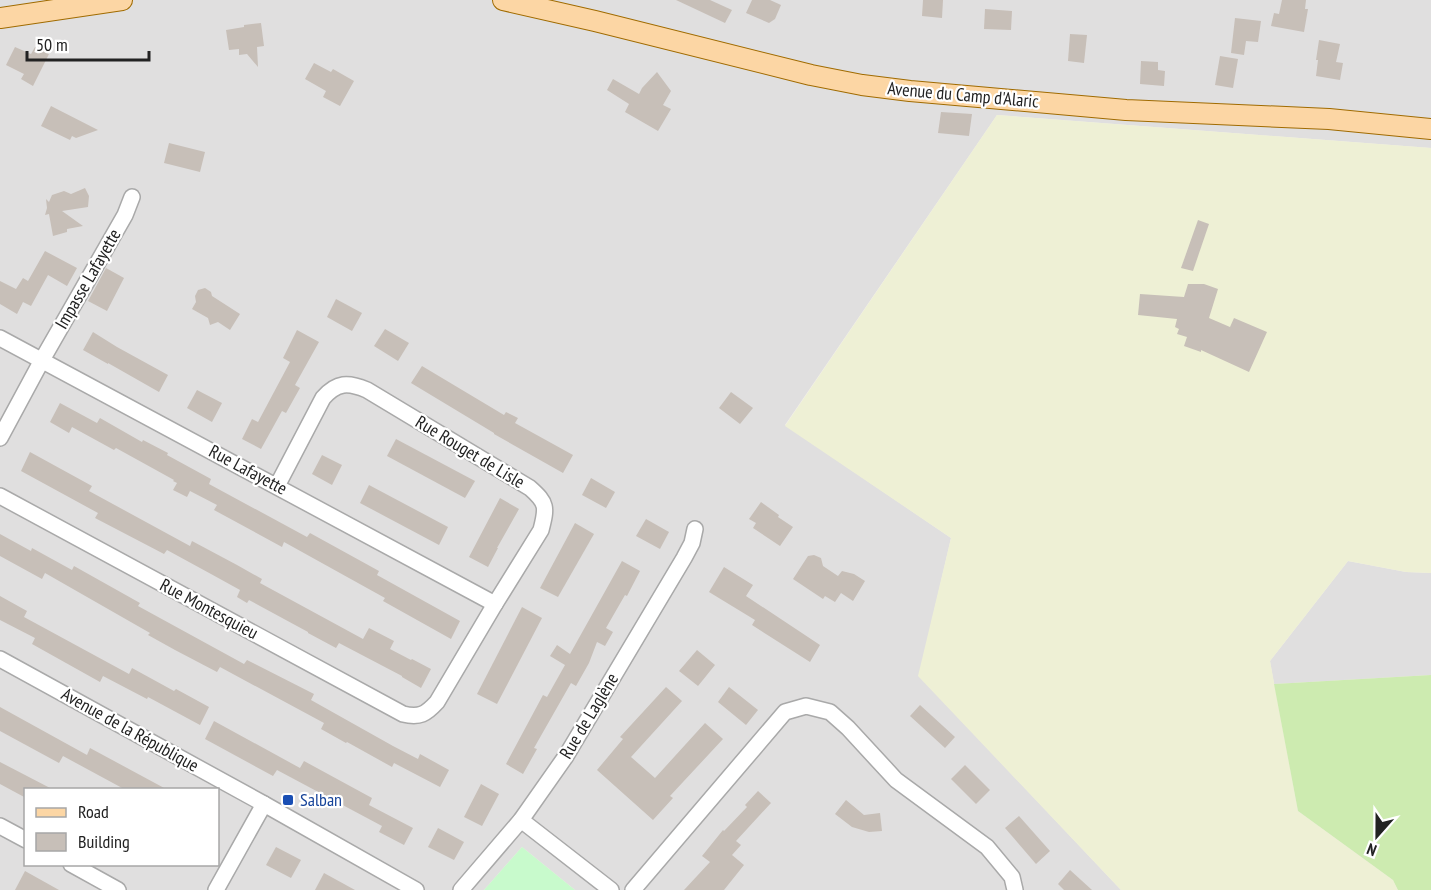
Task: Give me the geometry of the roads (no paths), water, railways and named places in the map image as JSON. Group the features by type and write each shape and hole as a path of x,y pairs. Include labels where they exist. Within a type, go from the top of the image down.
{"main road":[{"path":"0,18 122,0"},
{"name":"Avenue du Camp d'Alaric","path":"503,0 811,75 862,85 1126,110 1329,119 1431,129"}],"street":[{"name":"Impasse Lafayette","path":"0,438 125,215 132,197"},
{"name":"Rue Lafayette","path":"0,338 495,604"},
{"name":"Rue Rouget de Lisle","path":"277,486 323,398 331,388 355,385 530,488 541,498 545,509 541,530 437,702 428,712 420,715"},
{"name":"Rue Montesquieu","path":"0,496 403,714 420,715"},
{"name":"Rue de Laglène","path":"461,890 521,820 566,756 684,558 692,543 695,529"},
{"name":"Avenue de la République","path":"0,659 416,890"},
{"path":"633,890 785,711 806,706 830,712 896,780 987,847 1012,878 1015,890"},
{"path":"216,890 264,804"},
{"path":"521,820 611,890"},
{"path":"0,826 24,839"},
{"path":"75,866 118,890"}],"place":[{"name":"Salban","path":"288,800"}]}
